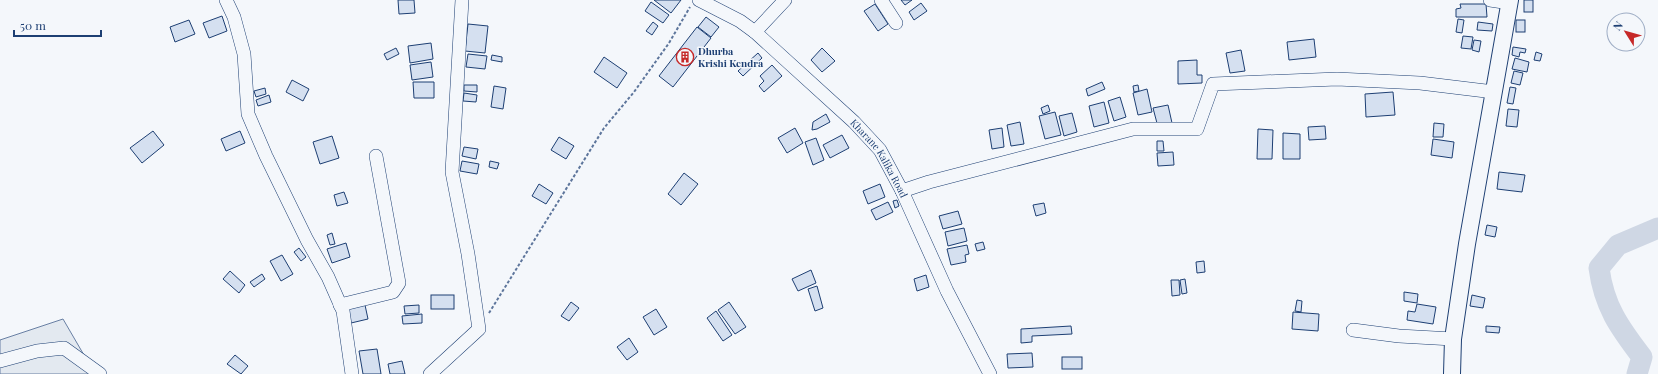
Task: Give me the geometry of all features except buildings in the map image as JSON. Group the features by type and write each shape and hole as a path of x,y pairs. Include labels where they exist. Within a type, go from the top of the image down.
{"main road":[{"path":"1452,374 1454,340 1467,244 1510,1"}],"street":[{"path":"226,0 234,18 244,54 248,114 266,156 307,240 328,277 343,312 352,374"},
{"path":"430,374 479,329 468,254 452,172 462,0"},
{"path":"755,32 785,0"},
{"path":"881,0 896,23"},
{"path":"1490,0 1510,1"},
{"name":"Kharane Kalika Road","path":"695,3 740,21 755,32 868,136 880,150 902,191 947,291 990,374"},
{"path":"902,191 929,182 1133,130 1197,129 1213,84 1337,79 1420,83 1494,92"},
{"path":"340,305 393,292 399,283 376,156"},
{"path":"1353,330 1399,336 1454,340"},
{"path":"0,361 37,352 64,348 100,374"}],"path":[{"path":"479,329 604,128 638,86 669,43 695,3"}],"shaded area":[{"path":"63,319 95,374 0,374 0,340"}],"waterway":[{"path":"1637,374 1642,357 1626,336 1614,316 1601,282 1599,268 1618,245 1658,228"}],"place":[{"name":"Dhurba Krishi Kendra","path":"685,57"}]}
